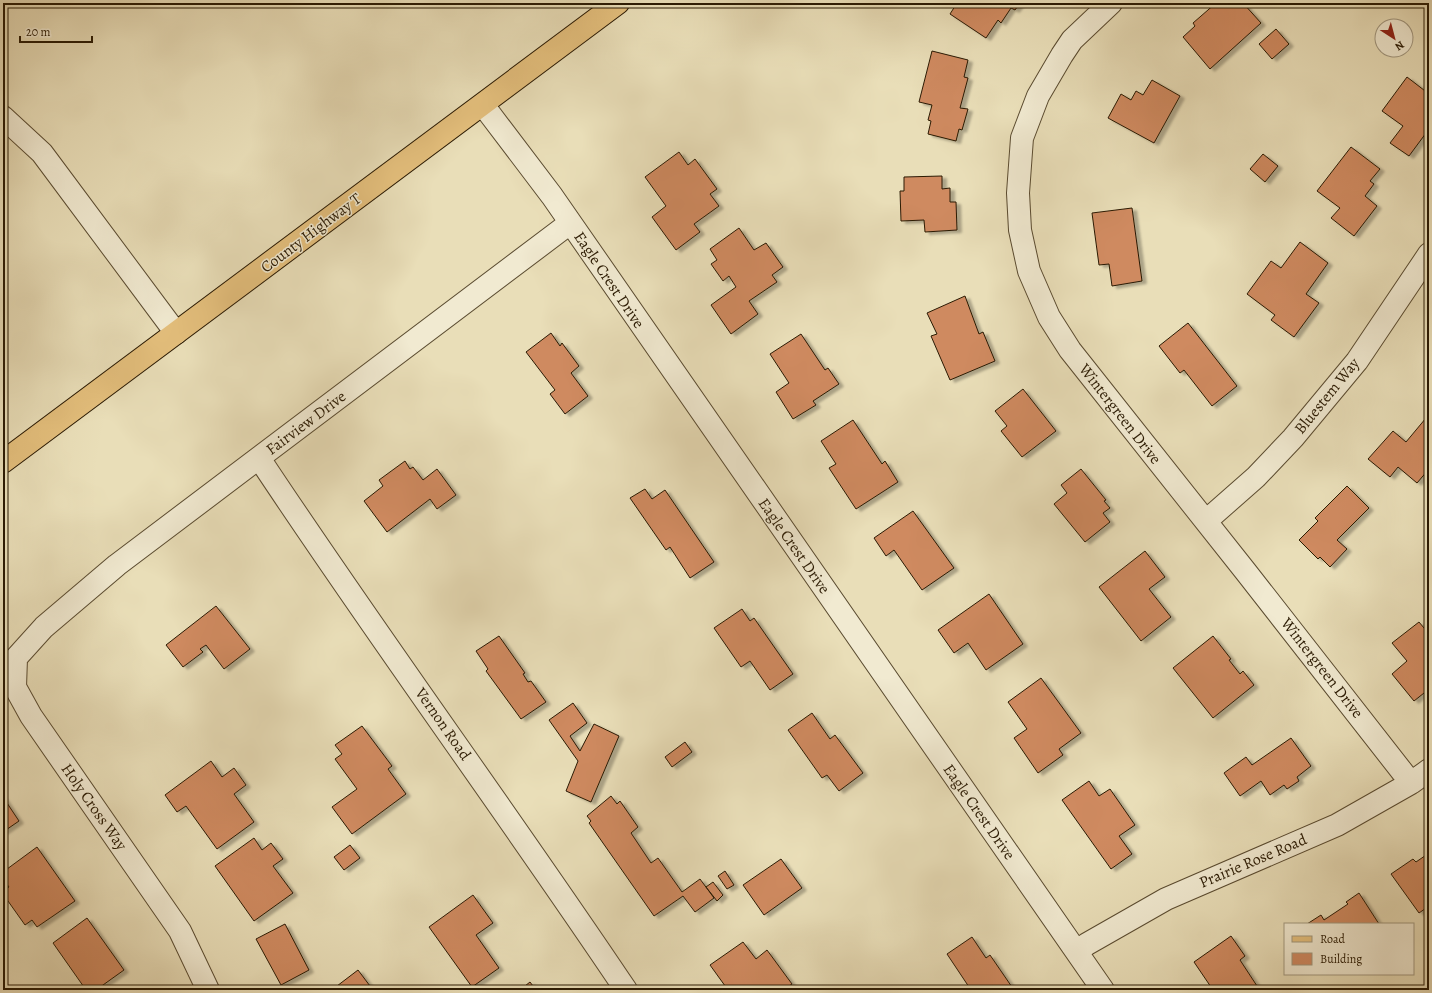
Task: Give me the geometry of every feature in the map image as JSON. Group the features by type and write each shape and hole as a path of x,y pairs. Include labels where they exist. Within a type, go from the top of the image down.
{"main road":[{"name":"County Highway T","path":"3,462 618,3"}],"street":[{"name":"Wintergreen Drive","path":"1111,3 1072,40 1038,96 1022,138 1018,193 1020,230 1029,271 1049,317 1070,350 1411,783"},
{"name":"Eagle Crest Drive","path":"483,105 570,223 876,666 1103,990"},
{"path":"3,117 42,153 176,333"},
{"name":"Fairview Drive","path":"44,627 117,565 570,223"},
{"name":"Bluestem Way","path":"1206,521 1256,477 1293,438 1357,361 1429,254"},
{"name":"Vernon Road","path":"259,458 304,526 560,892 626,990"},
{"name":"Holy Cross Way","path":"44,627 16,658 15,687 30,716 180,931 208,990"},
{"name":"Prairie Rose Road","path":"1077,951 1166,899 1337,825 1411,783 1429,770"}],"building":[{"path":"957,3 1020,3 1015,10 1011,8 1001,23 998,20 986,38 950,14"},
{"path":"1216,3 1218,6 1222,3 1243,3 1261,23 1210,69 1183,37 1195,26 1193,23"},
{"path":"1276,29 1289,44 1272,59 1259,44"},
{"path":"932,51 968,60 964,77 968,78 960,108 968,109 962,130 959,129 956,141 928,134 931,121 928,120 932,105 919,102"},
{"path":"1407,77 1429,94 1429,116 1426,119 1429,121 1429,129 1409,156 1390,143 1403,126 1382,111"},
{"path":"1152,80 1180,96 1154,143 1108,118 1121,94 1131,100 1136,91 1143,95"},
{"path":"1351,147 1380,169 1370,181 1374,184 1365,196 1377,206 1354,236 1331,218 1340,208 1317,191"},
{"path":"679,152 688,165 695,159 717,189 710,194 719,206 694,224 700,232 676,250 652,217 666,206 645,177"},
{"path":"1263,154 1278,166 1265,182 1250,169"},
{"path":"942,176 942,189 950,188 950,202 956,202 957,230 925,232 924,220 901,221 900,191 904,191 904,177"},
{"path":"1132,208 1142,281 1112,286 1109,264 1099,265 1092,213"},
{"path":"739,228 754,250 766,243 783,267 772,275 777,282 749,301 758,314 731,334 711,305 736,287 729,276 723,281 711,264 717,260 710,249"},
{"path":"1300,242 1328,263 1306,294 1319,303 1294,337 1271,320 1275,315 1247,294 1271,261 1281,268"},
{"path":"965,296 979,334 983,332 995,361 950,380 931,336 937,334 927,313"},
{"path":"1188,323 1237,386 1212,406 1184,370 1180,373 1159,346"},
{"path":"551,333 560,346 562,343 579,366 571,373 588,396 565,414 550,394 555,390 526,352"},
{"path":"801,334 825,370 828,368 839,384 813,401 816,405 793,419 776,392 789,383 770,354"},
{"path":"1023,389 1056,431 1022,457 1001,431 1007,426 995,411"},
{"path":"1426,418 1429,420 1429,469 1417,483 1398,467 1390,477 1368,459 1393,431 1406,442"},
{"path":"853,420 882,464 885,461 898,482 856,509 829,468 836,464 821,441"},
{"path":"405,461 410,469 413,467 423,480 437,469 456,495 437,509 430,499 387,532 364,501 383,486 379,480"},
{"path":"1081,469 1106,500 1104,501 1110,508 1103,513 1110,522 1085,542 1054,504 1067,493 1061,485"},
{"path":"1347,486 1369,508 1337,540 1347,549 1330,567 1320,557 1318,559 1299,540 1318,521 1315,518"},
{"path":"645,489 652,499 665,490 714,562 690,578 670,547 666,550 630,498"},
{"path":"913,511 954,568 922,590 894,550 886,556 874,538"},
{"path":"1145,551 1165,577 1149,589 1171,617 1141,641 1099,587"},
{"path":"989,594 1023,644 986,670 968,643 954,653 938,630"},
{"path":"216,606 250,649 224,669 206,645 200,649 203,652 183,667 166,645"},
{"path":"742,609 750,621 754,618 793,674 770,690 750,661 741,667 714,628"},
{"path":"1419,622 1429,634 1429,689 1414,701 1392,674 1407,661 1392,643"},
{"path":"499,636 525,673 523,674 528,682 531,681 546,702 521,719 486,671 488,669 476,651"},
{"path":"1213,636 1231,659 1229,660 1240,674 1243,671 1254,685 1213,718 1173,668"},
{"path":"1041,678 1081,733 1059,749 1063,755 1038,773 1014,738 1027,729 1008,702"},
{"path":"573,703 587,723 570,736 580,751 594,724 619,736 591,802 566,791 578,761 549,720"},
{"path":"812,713 830,739 835,735 863,773 839,791 827,775 822,778 788,730"},
{"path":"362,726 392,766 388,769 406,794 352,834 332,807 357,789 335,759 342,754 335,745"},
{"path":"1291,738 1311,766 1297,777 1299,781 1287,789 1284,785 1270,795 1261,781 1240,796 1224,773 1246,757 1252,765"},
{"path":"685,742 692,752 672,767 665,757"},
{"path":"211,761 222,777 234,768 246,785 234,794 254,822 217,849 186,806 177,812 165,795"},
{"path":"1089,781 1099,796 1110,789 1135,825 1119,836 1132,854 1111,869 1062,800"},
{"path":"611,796 617,804 620,801 638,827 631,833 651,863 658,858 682,892 700,879 714,898 695,912 683,896 654,916 589,823 591,821 587,816"},
{"path":"3,797 19,821 3,832"},
{"path":"254,838 262,850 271,843 283,859 273,866 293,893 254,921 215,866"},
{"path":"350,845 360,858 344,870 334,857"},
{"path":"37,847 75,901 37,927 32,920 25,925 3,894 3,891 9,887 3,879 3,872"},
{"path":"1429,853 1429,906 1419,913 1391,874 1413,859 1416,862"},
{"path":"781,859 802,888 764,915 743,885"},
{"path":"725,871 734,885 727,889 718,876"},
{"path":"713,882 723,895 717,901 706,887"},
{"path":"1359,893 1378,923 1309,923 1321,915 1324,920 1348,904 1346,902"},
{"path":"473,895 493,923 476,935 499,968 472,987 429,927"},
{"path":"87,918 124,970 96,990 86,990 53,943"},
{"path":"285,924 309,970 281,985 256,939"},
{"path":"1231,936 1245,956 1240,960 1259,989 1258,990 1213,990 1194,962"},
{"path":"972,937 986,958 990,955 1014,990 965,990 969,987 947,954"},
{"path":"743,942 756,959 767,950 792,984 783,990 728,990 710,965"},
{"path":"358,970 370,986 365,990 340,990 337,986"},
{"path":"530,982 536,990 520,990"}]}
